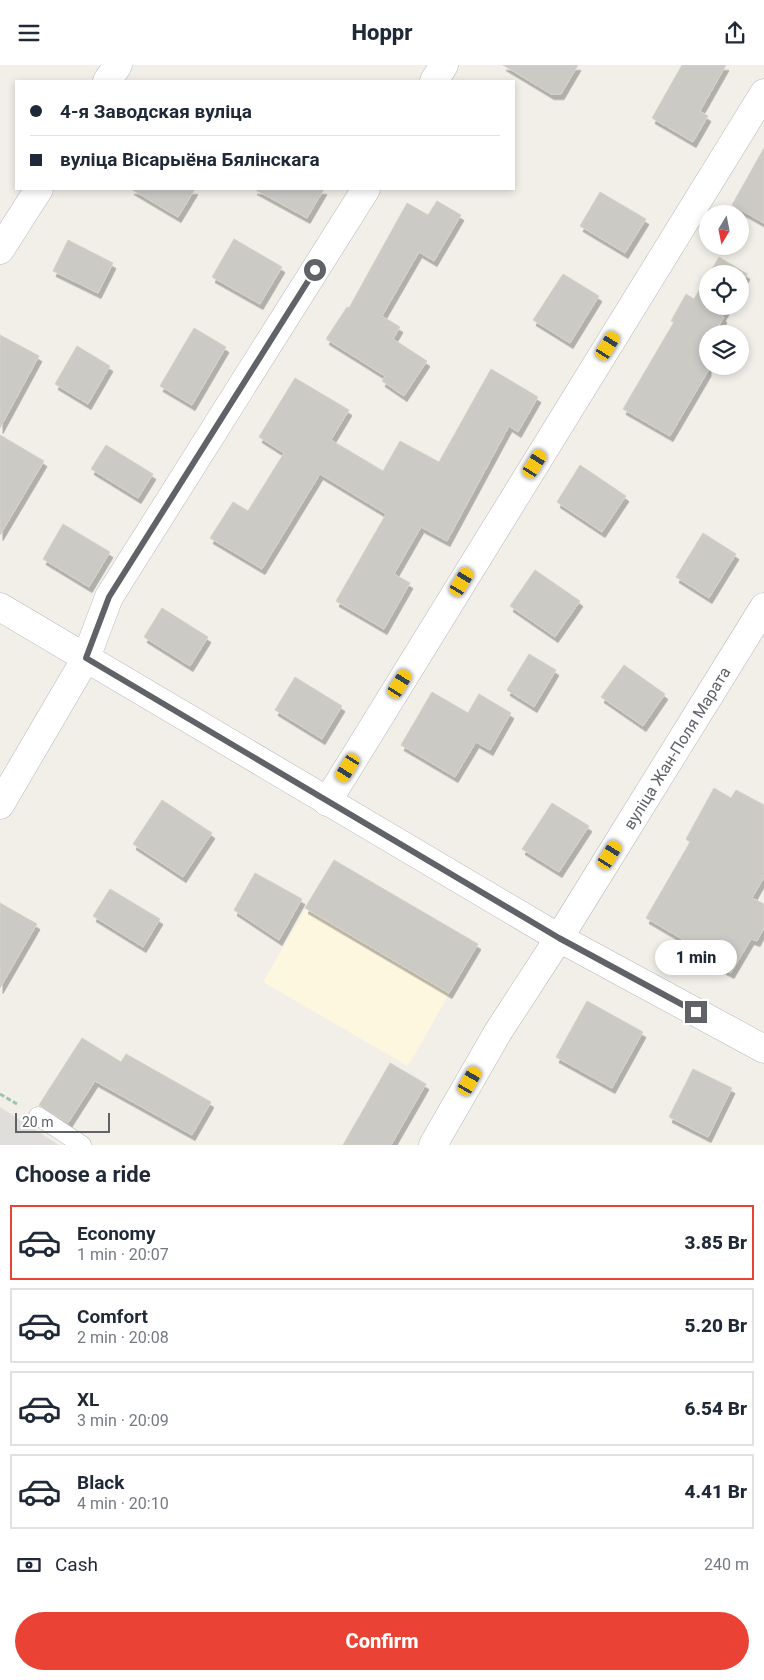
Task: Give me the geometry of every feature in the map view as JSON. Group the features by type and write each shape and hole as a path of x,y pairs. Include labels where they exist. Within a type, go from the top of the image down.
{"street":[{"path":"108,80 118,65"},
{"path":"435,80 444,65"},
{"path":"327,802 764,93"},
{"path":"0,250 38,190"},
{"path":"0,805 86,658 109,597 365,190"},
{"path":"0,607 559,938 764,1049"},
{"name":"вуліца Жан-Поля Марата","path":"433,1145 498,1032 559,938 764,607"}],"lane":[{"path":"38,1116 82,1145"}],"shaded area":[{"path":"334,860 478,944 408,1066 263,982"},
{"path":"0,1107 59,1145 0,1145"}],"building":[{"path":"503,65 578,65 561,94 551,94"},
{"path":"682,65 726,65 700,111 708,116 693,142 652,118"},
{"path":"764,148 764,223 749,215 749,205 732,205"},
{"path":"133,190 194,190 178,217"},
{"path":"256,190 323,190 307,218"},
{"path":"600,192 646,219 625,253 580,226"},
{"path":"437,201 461,215 434,261 419,252 382,316 400,327 393,339 427,361 404,396 382,381 385,376 326,339 347,307 349,308 407,203 428,215"},
{"path":"234,239 282,267 260,304 212,277"},
{"path":"68,240 113,263 98,293 53,271"},
{"path":"719,257 732,265 714,265"},
{"path":"563,274 599,296 570,343 533,320"},
{"path":"699,291 699,315 723,315 724,317 719,325 699,325 699,375 706,375 670,436 623,409 674,322 671,321 686,294 694,299"},
{"path":"194,328 226,347 192,405 160,386"},
{"path":"0,335 39,356 0,428"},
{"path":"77,346 110,366 88,404 55,384"},
{"path":"491,369 538,397 518,432 509,426 447,541 421,527 394,574 410,583 384,629 336,601 386,514 320,474 262,569 210,538 233,502 248,511 284,453 259,437 295,378 349,410 331,440 383,471 400,441 439,462"},
{"path":"0,435 44,461 0,535"},
{"path":"106,445 153,474 138,498 91,469"},
{"path":"580,465 626,496 602,532 557,502"},
{"path":"63,524 110,552 89,587 43,559"},
{"path":"703,533 736,554 709,598 676,577"},
{"path":"535,570 580,601 555,637 510,606"},
{"path":"162,608 208,637 190,666 144,637"},
{"path":"529,654 556,670 534,707 507,690"},
{"path":"624,665 665,694 643,726 601,697"},
{"path":"295,677 342,706 322,739 275,710"},
{"path":"432,692 468,713 479,694 511,713 490,750 476,742 455,777 401,745"},
{"path":"714,788 731,798 736,790 764,805 764,877 752,898 764,904 764,928 757,941 751,939 731,973 709,961 711,956 646,918 690,842 686,839"},
{"path":"162,800 212,833 183,877 133,844"},
{"path":"552,803 589,826 559,872 522,849"},
{"path":"334,860 478,944 449,993 305,908"},
{"path":"255,873 302,899 279,940 234,910"},
{"path":"110,889 160,919 143,947 93,916"},
{"path":"0,903 37,924 0,988"},
{"path":"587,1001 643,1032 612,1088 556,1057"},
{"path":"82,1038 121,1062 126,1054 211,1102 192,1135 95,1081 68,1123 39,1105"},
{"path":"390,1063 426,1084 391,1145 343,1145"},
{"path":"693,1069 732,1088 708,1137 669,1117"}],"route":[{"path":"315,270 109,597 86,658 559,938 696,1012"}]}
